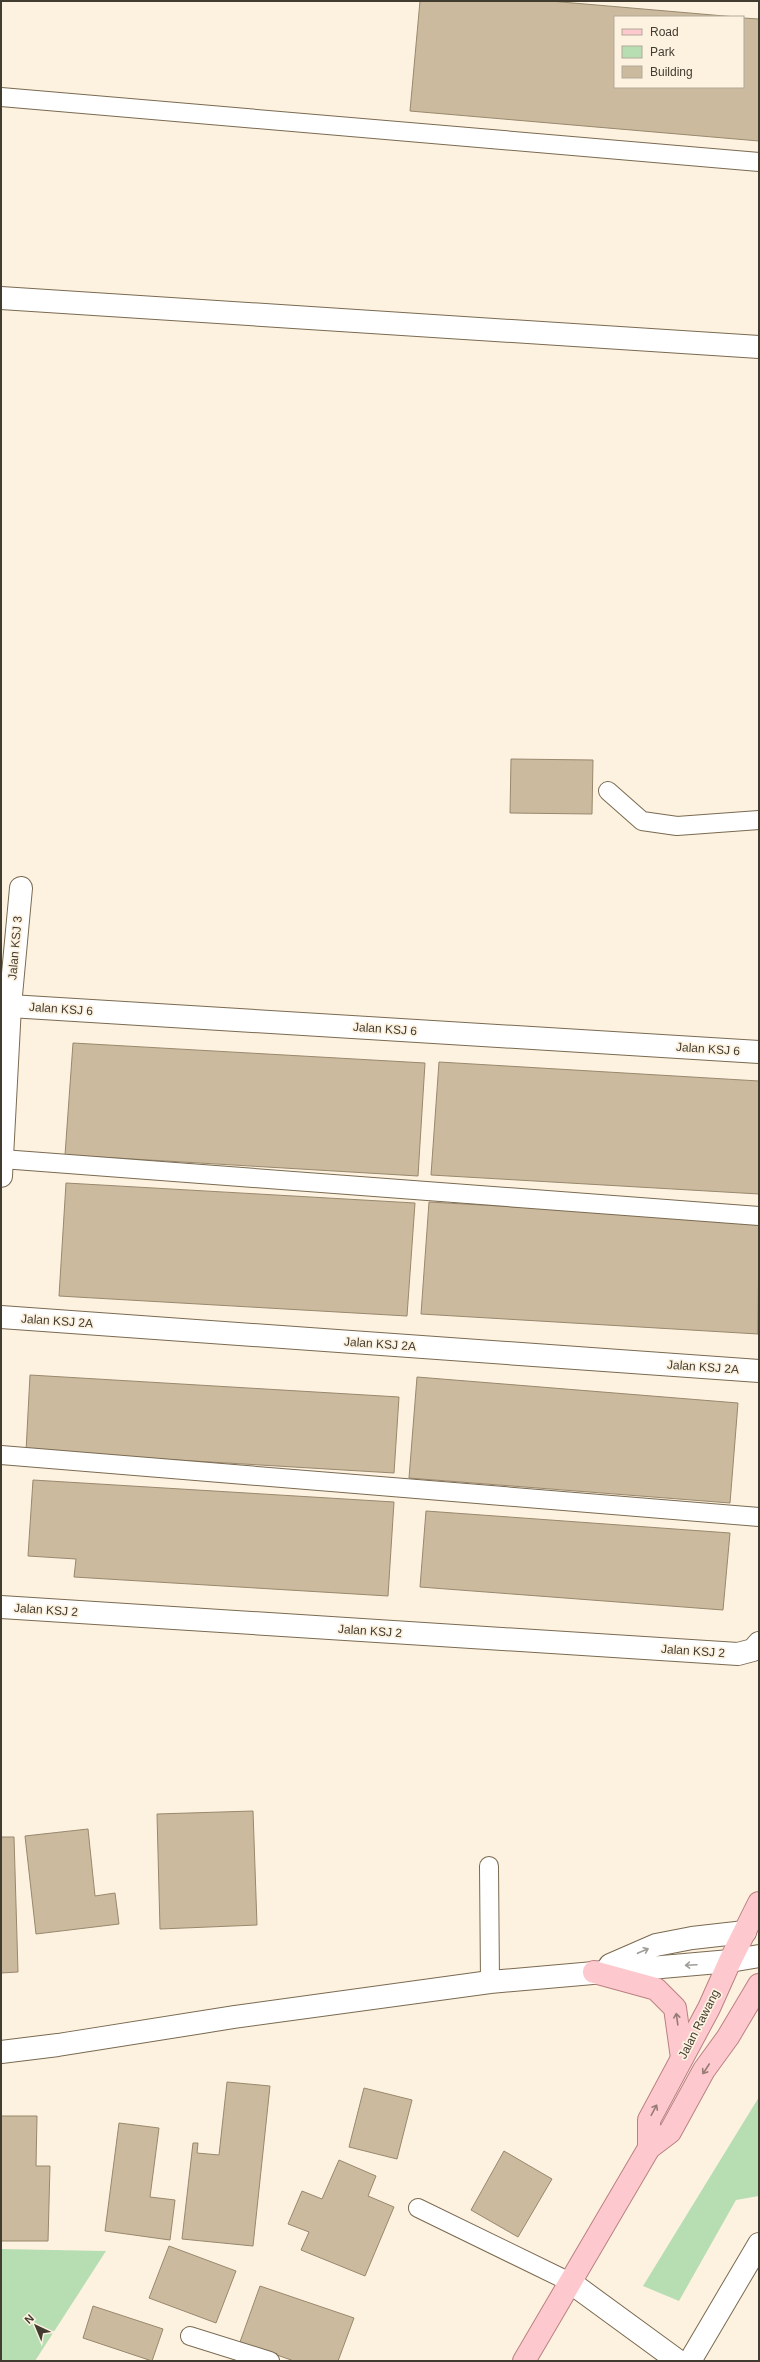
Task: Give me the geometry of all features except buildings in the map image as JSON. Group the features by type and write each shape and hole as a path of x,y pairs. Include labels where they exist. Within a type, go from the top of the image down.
{"main road":[{"name":"Jalan Rawang","path":"649,2148 649,2120 709,2008 730,1961 752,1930 759,1903"},
{"path":"594,1972 656,1989 675,2008 682,2058"},
{"path":"524,2361 649,2148 670,2132 704,2070 728,2037 759,1984"},
{"path":"728,2037 759,2018"}],"street":[{"path":"1,298 759,347"},
{"name":"Jalan KSJ 3","path":"2,1167 10,1006 20,888"},
{"name":"Jalan KSJ 6","path":"10,1006 759,1052"},
{"name":"Jalan KSJ 2A","path":"1,1317 759,1371"},
{"name":"Jalan KSJ 2","path":"1,1607 738,1654 752,1650 759,1643"},
{"path":"594,1972 656,1945 692,1938 752,1930"},
{"path":"1,2052 58,2045 234,2017 490,1982 594,1972 697,1965 759,1956"},
{"path":"690,2361 759,2244"},
{"path":"570,2282 678,2361"}],"lane":[{"path":"1,97 759,162"},
{"path":"608,791 642,821 677,826 759,820"},
{"path":"2,1167 759,1216"},
{"path":"1,1455 759,1517"},
{"path":"489,1866 490,1982"},
{"path":"418,2208 570,2282"},
{"path":"190,2336 270,2361"}],"green space":[{"path":"759,2097 759,2196 736,2200 679,2301 643,2286"},
{"path":"1,2249 106,2251 35,2361 1,2361"}]}
